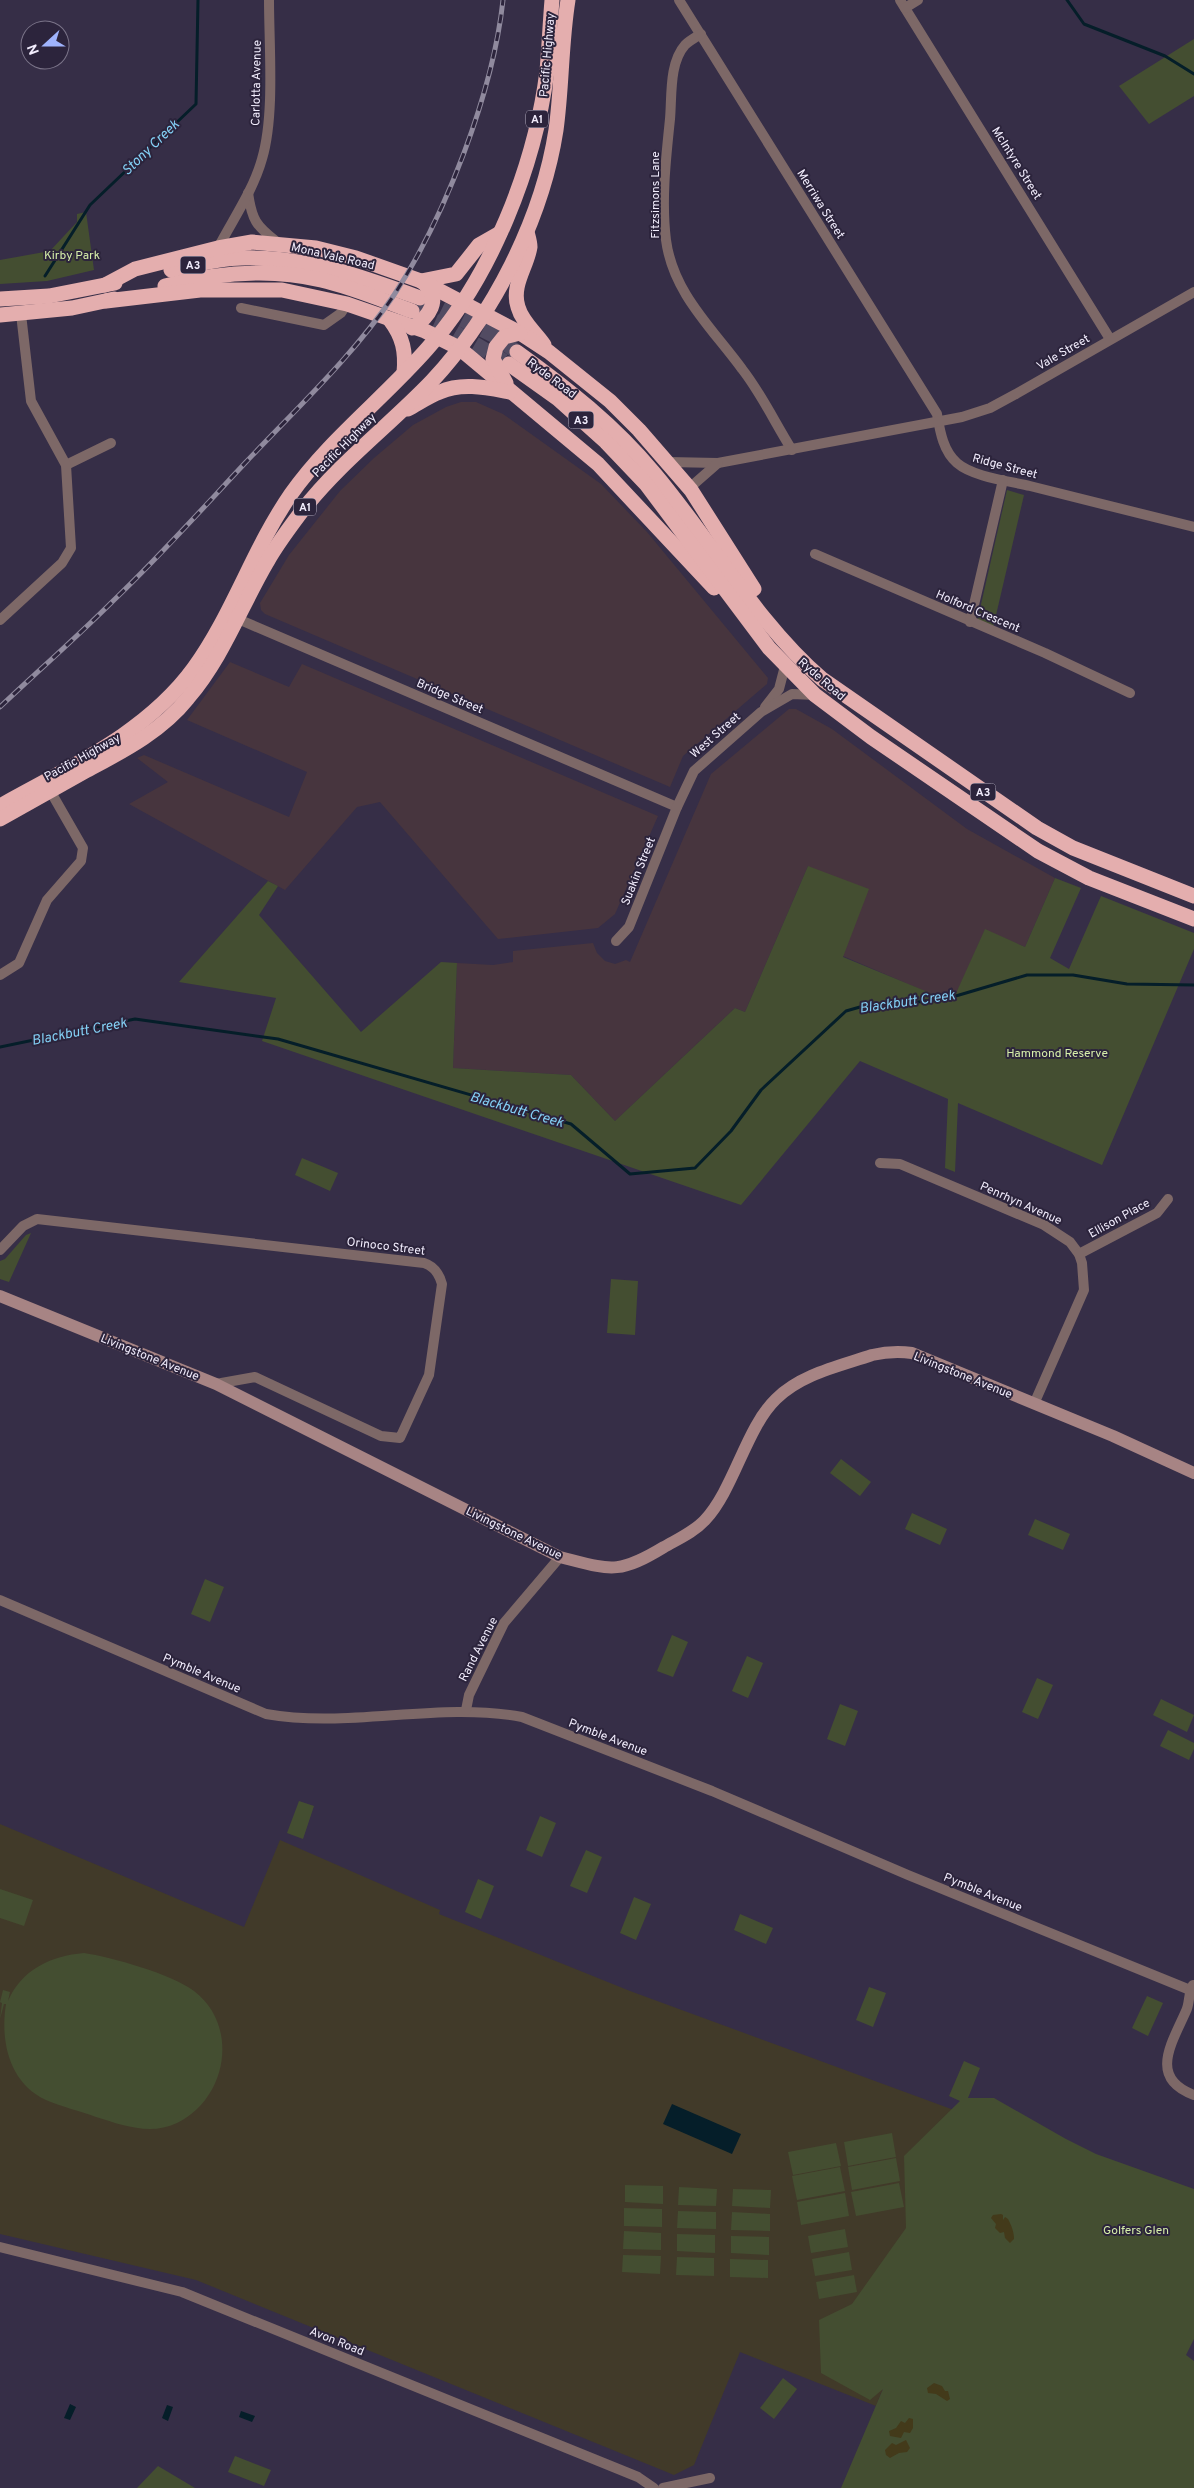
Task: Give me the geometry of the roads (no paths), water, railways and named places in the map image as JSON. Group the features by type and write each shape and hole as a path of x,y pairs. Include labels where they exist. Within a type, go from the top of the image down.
{"highway":[{"name":"Pacific Highway","path":"0,819 159,709 195,667 215,634 290,495 350,426 404,373 437,336 463,302 500,232 533,137 546,72 552,0"},
{"name":"Pacific Highway","path":"0,806 123,752 167,721 188,699 209,671 266,564 301,513 325,484 432,380 459,348 482,315 527,230 538,204 553,146 568,0"},
{"path":"527,230 530,246 519,280 516,297 518,308 525,321 549,352"},
{"path":"421,281 456,274 479,245 500,232"},
{"path":"105,285 135,269 218,248 252,242 277,242 316,248 356,258 421,281 463,302 482,315 520,333 549,352 610,402 668,462 691,490 789,659"},
{"name":"Mona Vale Road","path":"0,299 49,296 204,263 242,258 283,259 346,272 416,305 319,279 278,274 228,275 187,280 72,308 0,315"},
{"path":"412,328 424,320 434,297 432,291 421,281"},
{"path":"106,301 200,290 282,290 347,304 437,336 459,348 598,464 769,648"},
{"path":"390,320 403,341 405,356 404,373"},
{"path":"512,392 494,359 496,348 504,337 520,333"},
{"name":"Ryde Road","path":"1194,896 1073,848 1036,828 857,706 822,679 789,659 769,648 646,484 606,442 513,358 576,396 608,424 653,471 789,659 815,695 878,742 1038,851 1089,878 1194,918"},
{"path":"397,414 441,391 480,386 512,392"}],"street":[{"name":"Carlotta Avenue","path":"218,248 248,193 262,160 268,127 269,0"},
{"name":"Merriwa Street","path":"679,0 937,414 938,422"},
{"path":"903,4 918,0"},
{"name":"McIntyre Street","path":"903,4 1110,339"},
{"name":"Fitzsimons Lane","path":"700,34 685,45 678,57 674,74 665,174 666,240 674,271 681,288 712,334 743,369 792,450"},
{"path":"248,193 250,209 257,226 277,242"},
{"name":"Vale Street","path":"938,422 990,408 1194,292"},
{"path":"241,308 324,325 341,313 347,304"},
{"path":"0,620 67,556 71,548 66,465 31,400 20,314"},
{"path":"668,462 718,463 938,422"},
{"name":"Ridge Street","path":"938,422 948,453 966,469 1003,480 1194,527"},
{"path":"66,465 111,443"},
{"path":"691,490 694,484 718,463"},
{"path":"970,622 1003,480"},
{"name":"Holford Crescent","path":"815,554 1045,653 1130,693"},
{"path":"215,634 238,619"},
{"name":"Bridge Street","path":"238,619 677,807"},
{"name":"West Street","path":"677,807 694,771 761,712 779,689 789,659"},
{"name":"West Street","path":"761,712 792,694 815,695"},
{"path":"0,975 19,963 27,950 47,900 81,861 82,848 47,786"},
{"name":"Suakin Street","path":"616,941 629,927 677,807"},
{"name":"Penrhyn Avenue","path":"880,1162 900,1164 1044,1225 1070,1242 1078,1254"},
{"name":"Ellison Place","path":"1078,1254 1157,1213 1168,1199"},
{"name":"Orinoco Street","path":"0,1250 23,1226 37,1219 424,1262 429,1264 440,1277 442,1284 433,1361 429,1375 400,1438 381,1436 255,1377 216,1384"},
{"path":"1034,1404 1084,1290 1082,1263 1078,1254"},
{"name":"Livingstone Avenue","path":"0,1296 216,1384 560,1558 601,1567 624,1568 639,1562 689,1533 710,1514 766,1410 774,1400 798,1382 872,1355 900,1351 912,1352 1113,1436 1194,1473"},
{"name":"Rand Avenue","path":"466,1710 469,1694 504,1623 560,1558"},
{"name":"Pymble Avenue","path":"0,1600 266,1714 305,1719 466,1710 496,1712 522,1717 712,1791 908,1874 1192,1987"},
{"path":"1192,1987 1188,2007 1166,2058 1169,2076 1180,2090 1194,2095"},
{"name":"Avon Road","path":"0,2247 182,2292 638,2477 654,2488"},
{"path":"663,2488 710,2478"}],"water":[{"path":"672,2104 741,2134 732,2154 663,2124"},
{"path":"70,2404 76,2407 70,2420 64,2418"},
{"path":"167,2405 173,2407 168,2421 162,2418"},
{"path":"241,2411 255,2416 252,2422 239,2417"}],"waterway":[{"name":"Stony Creek","path":"45,276 90,205 196,104 198,0"},
{"path":"1067,0 1084,24 1165,56 1194,74"},
{"name":"Blackbutt Creek","path":"0,1047 135,1019 278,1039 571,1124 630,1174 695,1168 731,1131 761,1090 846,1011 867,1005 894,1005 949,998 1027,975 1073,975 1127,984 1194,985"}],"tunnel":[{"path":"421,299 493,335 517,352"},
{"path":"414,312 437,322 504,361"}],"railway":[{"path":"0,707 100,614 165,549 343,360 394,295 431,229 464,153 478,114 489,74 498,36 503,0"}],"park label":[{"name":"Kirby Park","path":"72,255"},
{"name":"Hammond Reserve","path":"1057,1053"},
{"name":"Golfers Glen","path":"1136,2230"}]}
